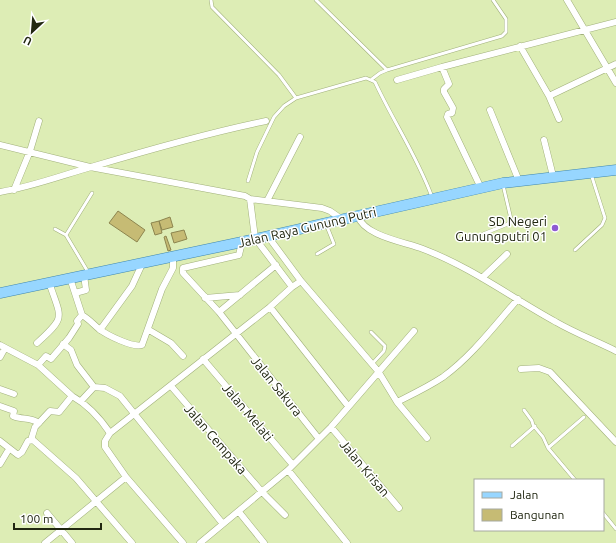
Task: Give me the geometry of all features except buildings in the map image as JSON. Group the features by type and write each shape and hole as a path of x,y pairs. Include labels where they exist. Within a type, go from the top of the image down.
{"main road":[{"name":"Jalan Raya Gunung Putri","path":"0,292 242,242 267,235 325,223 340,218 358,216 503,183 553,176 616,170"}],"street":[{"path":"567,0 616,83"},
{"path":"397,80 520,46 585,31 616,22"},
{"path":"520,46 549,96 559,119"},
{"path":"549,96 616,64"},
{"path":"442,67 449,84 444,89 444,92 453,108 452,113 448,114 447,117 481,188"},
{"path":"490,110 519,181"},
{"path":"14,190 30,151 39,121"},
{"path":"0,192 14,190 90,167 237,127 266,121"},
{"path":"267,200 300,137"},
{"path":"544,140 553,176"},
{"path":"0,145 30,151 90,167 245,196 250,199 322,208 330,211 340,218"},
{"path":"250,199 255,238 292,287"},
{"path":"358,216 360,221 367,229 424,249 482,278 556,323 615,350"},
{"path":"267,235 301,281 378,371 397,402 426,438"},
{"path":"183,268 239,255 242,242"},
{"path":"70,278 82,315 100,330 115,338 140,346 149,330 162,289 180,254 190,266"},
{"name":"Jalan Sakura","path":"180,254 185,277 218,312 319,439"},
{"path":"482,278 507,254"},
{"path":"100,330 132,286 143,262"},
{"path":"218,312 276,265"},
{"path":"75,293 86,290 87,274"},
{"path":"183,543 126,477 105,447 105,441 110,433 171,386 301,281"},
{"path":"37,343 56,325 58,320 58,307 49,282"},
{"path":"206,298 240,295"},
{"path":"397,402 428,387 444,376 483,338 518,299"},
{"path":"270,307 348,406"},
{"path":"38,365 46,356 51,359 69,338 78,324 77,321 82,315"},
{"path":"149,330 171,342 183,356"},
{"path":"200,543 262,492 319,439 414,331"},
{"path":"64,344 71,350 77,365 94,387 105,388 120,396 223,524"},
{"path":"0,357 3,346 38,365 72,396 81,401 102,421 110,433"},
{"name":"Jalan Melati","path":"203,359 290,467 347,543"},
{"path":"521,369 539,368 550,372 616,442"},
{"name":"Jalan Cempaka","path":"171,386 262,492 285,516"},
{"path":"81,401 94,387"},
{"path":"0,389 14,394"},
{"path":"0,441 18,455 20,454 28,441 31,440 35,427 50,411 59,412 72,396"},
{"path":"0,406 14,411 13,416 28,418 39,423"},
{"name":"Jalan Krisan","path":"331,427 400,508"},
{"path":"31,440 68,470 97,501 132,543"},
{"path":"0,464 9,449"},
{"path":"45,543 126,477"},
{"path":"239,512 264,543"},
{"path":"47,513 72,543"}],"lane":[{"path":"211,0 212,7 279,75 296,98"},
{"path":"316,0 387,70"},
{"path":"248,182 257,152 274,117 296,98 361,79 372,79 387,70 502,36 506,32 506,19 492,0"},
{"path":"372,79 417,159 432,198"},
{"path":"576,250 602,225 605,218 590,172"},
{"path":"483,234 508,224 511,219 503,183"},
{"path":"66,235 92,193"},
{"path":"317,254 334,244 325,223"},
{"path":"55,229 66,235 87,274"},
{"path":"371,332 385,346 385,349 372,364"},
{"path":"524,410 543,437 548,448 574,479"},
{"path":"548,448 584,417"},
{"path":"512,446 535,426"},
{"path":"604,514 616,528"}],"place":[{"name":"SD Negeri Gunungputri 01","path":"555,228"}]}
